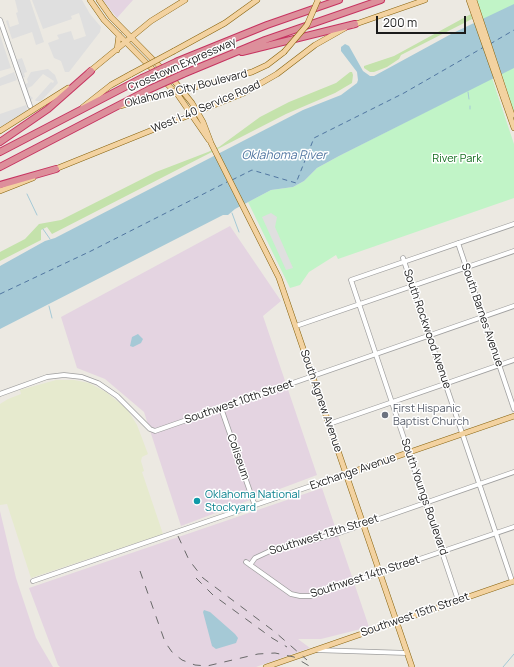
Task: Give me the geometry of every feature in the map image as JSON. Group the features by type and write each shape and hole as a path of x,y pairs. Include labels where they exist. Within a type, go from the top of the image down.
{"highway":[{"name":"Crosstown Expressway","path":"0,152 79,110 178,61 268,25 340,0"},
{"name":"Crosstown Expressway","path":"0,167 115,106 183,74 302,26 381,0"},
{"path":"218,59 355,24"},
{"path":"0,142 48,108 91,71"},
{"path":"0,185 56,168"}],"main road":[{"name":"South Agnew Avenue","path":"90,0 98,13 169,84 205,131 279,278 412,667"},
{"name":"South Agnew Avenue","path":"99,0 104,8 131,38 175,82 198,112 203,122 205,131"},
{"path":"0,131 44,105 91,71 159,15 185,0"},
{"path":"79,110 111,85 226,23 256,0"},
{"name":"Oklahoma City Boulevard","path":"115,106 132,104 159,95 252,72 267,65 284,52 307,25 318,0"},
{"name":"West I-40 Service Road","path":"0,191 192,115 255,87 277,74 315,45 355,24 426,0"},
{"path":"469,0 514,124"},
{"path":"474,0 514,128"},
{"path":"98,13 104,8"},
{"path":"117,50 119,35"},
{"path":"203,122 204,114 208,108"},
{"name":"Exchange Avenue","path":"346,474 514,416"},
{"name":"Southwest 15th Street","path":"266,667 513,581"}],"street":[{"path":"0,20 30,106"},
{"path":"404,263 514,224"},
{"name":"South Barnes Avenue","path":"458,244 514,409"},
{"path":"296,326 514,251"},
{"name":"South Rockwood Avenue","path":"403,258 513,581"},
{"name":"South Youngs Boulevard","path":"404,263 351,280 458,600"},
{"name":"Southwest 10th Street","path":"0,394 47,377 64,375 82,377 98,383 117,396 148,427 155,431 514,306"},
{"path":"329,424 514,360"},
{"name":"Coliseum","path":"221,408 255,506"},
{"name":"Southwest 13th Street","path":"250,565 255,558 270,551 294,543 316,540 514,472"},
{"name":"Exchange Avenue","path":"33,582 346,474"},
{"name":"Southwest 14th Street","path":"246,562 287,592 300,596 317,594 514,527"},
{"name":"Southwest 15th Street","path":"315,650 407,653"}],"shaded area":[{"path":"15,0 30,0 44,42 36,45 32,32 12,39 6,21 8,20 10,27 19,24"},
{"path":"32,0 82,0 90,14 101,27 100,32 69,72 65,72 61,61 54,58 48,43 59,39 57,35 71,31 74,40 86,36 79,13 71,16 72,19 43,29"},
{"path":"103,0 133,0 117,18"},
{"path":"0,35 11,68 0,71"},
{"path":"22,58 27,72 24,73 25,77 22,78 16,60"},
{"path":"48,69 55,75 58,83 41,101 36,101 35,100 51,82 53,83 54,81 43,74 32,86 28,88 29,95 33,98 31,100 27,96 24,84 28,83 27,79 31,72"},
{"path":"14,72 17,80 0,86 0,78"},
{"path":"26,105 28,111 0,128 0,114"},
{"path":"271,213 277,217 275,227 293,268 286,270 262,217"},
{"path":"230,226 281,301 263,316 317,475 181,526 144,412 105,379 77,368 61,317"},
{"path":"322,488 369,627 321,639 298,639 310,648 256,667 60,667 58,665 29,588"},
{"path":"0,511 16,578 36,638 53,667 0,667"}],"green space":[{"path":"477,0 514,0 514,115 509,96"},
{"path":"471,14 472,19 401,55 399,59 387,67 374,72 370,72 364,68 364,66 394,56"},
{"path":"352,72 353,75 352,83 335,93 286,114 52,234 47,227 41,230 41,240 0,261 0,252 25,239 39,224 61,220 156,172 219,147 260,117 289,102 336,83"},
{"name":"River Park","path":"492,78 514,144 514,198 338,259 336,255 309,272 300,285 290,288 248,202 271,190 293,187 304,181 317,168"},
{"path":"56,380 74,380 89,383 106,392 127,409 137,425 148,454 142,457 141,461 144,471 142,472 163,534 31,578 7,504 0,505 0,404 21,394 20,390"}],"water":[{"name":"Oklahoma River","path":"514,4 514,68 339,156 317,168 304,181 293,187 271,190 235,209 228,215 223,215 0,329 0,266 45,241 55,238 303,110 341,95 357,83 358,80 357,72 341,51 341,47 345,44 349,46 363,71 370,76 374,76 453,33"},
{"path":"138,334 143,339 141,343 133,347 130,346 132,337"},
{"path":"204,610 210,612 235,634 238,638 236,643 216,649 212,646 203,612"}],"waterway":[{"path":"468,92 469,99"},
{"path":"27,194 37,215"},
{"path":"232,213 239,232"},
{"path":"43,229 50,239"},
{"path":"49,306 52,318"},
{"path":"503,667 514,654"}],"ferry route":[{"path":"490,44 514,30"},
{"path":"232,180 252,170 296,183 314,138 404,93 484,47"},
{"path":"0,294 91,251 227,182"}],"railway":[{"path":"178,536 189,560 203,578 275,632 307,660"},
{"path":"140,571 165,642 172,652 182,660 195,665 207,666 258,654 275,653 294,657 311,667"},
{"path":"196,578 213,595 272,638 287,647"}],"place":[{"name":"First Hispanic Baptist Church","path":"385,415"},
{"name":"Oklahoma National Stockyard","path":"197,501"}]}
